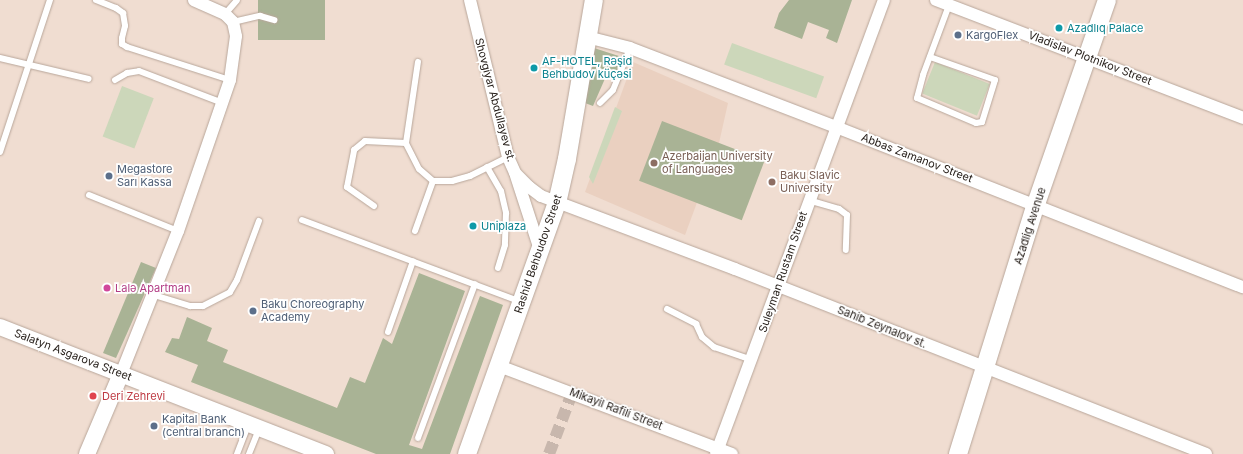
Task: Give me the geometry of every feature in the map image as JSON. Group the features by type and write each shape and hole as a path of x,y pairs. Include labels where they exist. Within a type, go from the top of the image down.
{"main road":[{"name":"Rashid Behbudov Street","path":"467,454 557,203 567,158 594,0"},
{"name":"Azadlig Avenue","path":"958,454 987,368 1036,204 1089,57 1107,0"},
{"name":"Salatyn Asgarova Street","path":"0,327 326,454"},
{"path":"87,454 121,374"}],"street":[{"path":"121,374 154,295 178,231 230,80 236,36 229,18 194,0"},
{"name":"Shovgiyar Abdullayev st.","path":"470,0 508,157 515,173 529,187 557,203"},
{"name":"Suleyman Rustam Street","path":"717,451 752,360 808,200 884,0"},
{"name":"Vladislav Plotnikov Street","path":"936,0 1089,57 1243,118"},
{"name":"Abbas Zamanov Street","path":"587,37 630,48 1036,204 1243,287"},
{"path":"515,173 541,251"},
{"name":"Sahib Zeynalov st.","path":"557,203 777,285 1206,454"},
{"name":"Mikayil Rafili Street","path":"499,366 717,451 732,454"}],"lane":[{"path":"0,152 30,65 50,0"},
{"path":"96,0 116,8 123,13 125,26 122,44 127,47 230,80"},
{"path":"237,0 229,18 260,16 274,20"},
{"path":"930,57 995,80 982,122 976,124 917,98 930,57 949,4"},
{"path":"600,103 613,90 630,48"},
{"path":"0,58 89,79"},
{"path":"418,62 406,143 419,169 433,181 452,181 508,157"},
{"path":"115,80 127,73 139,71 223,103"},
{"path":"374,206 347,186 354,150 365,141 406,143"},
{"path":"487,167 501,191 506,213 505,245 498,268"},
{"path":"415,231 433,181"},
{"path":"89,195 178,231"},
{"path":"808,200 839,209 847,215 846,250"},
{"path":"302,220 522,302"},
{"path":"154,295 190,306 203,306 230,292 237,280 259,221"},
{"path":"388,332 413,261"},
{"path":"418,438 475,284"},
{"path":"667,309 696,324 702,337 714,347 752,360"},
{"path":"237,454 254,426"},
{"path":"249,454 254,426"}],"shaded area":[{"name":"Azerbaijan University of Languages","path":"633,62 728,103 719,143 685,235 585,192"}],"green space":[{"path":"258,0 325,0 325,40 258,40"},
{"path":"789,0 852,0 837,43 826,38 829,30 808,22 802,39 774,28 779,13"},
{"path":"732,43 824,77 816,98 724,65"},
{"path":"594,48 622,57 615,76 607,74 593,106 585,103"},
{"path":"935,62 990,84 977,116 922,94"},
{"path":"122,86 154,98 134,149 103,136"},
{"path":"615,107 622,111 593,184 589,177"},
{"path":"662,121 765,160 742,220 639,181"},
{"path":"141,262 156,268 116,358 103,353"},
{"path":"419,273 465,291 409,445 422,449 480,296 503,305 450,454 376,454 191,382 198,365 165,352 172,338 179,339 187,317 212,328 207,341 228,350 223,362 337,408 350,377 365,383 383,338 392,344"}],"tunnel":[{"path":"549,454 572,393"}],"place":[{"name":"Azadlıq Palace","path":"1059,28"},
{"name":"KargoFlex","path":"958,35"},
{"name":"AF-HOTEL, Rəşid Behbudov küçəsi","path":"534,68"},
{"name":"Azerbaijan University of Languages","path":"654,163"},
{"name":"Megastore Sarı Kassa","path":"109,176"},
{"name":"Baku Slavic University","path":"772,182"},
{"name":"Uniplaza","path":"473,226"},
{"name":"Lalә Apartman","path":"107,288"},
{"name":"Baku Choreography Academy","path":"253,311"},
{"name":"Deri Zehrevi","path":"93,396"},
{"name":"Kapital Bank (central branch)","path":"154,426"}]}
